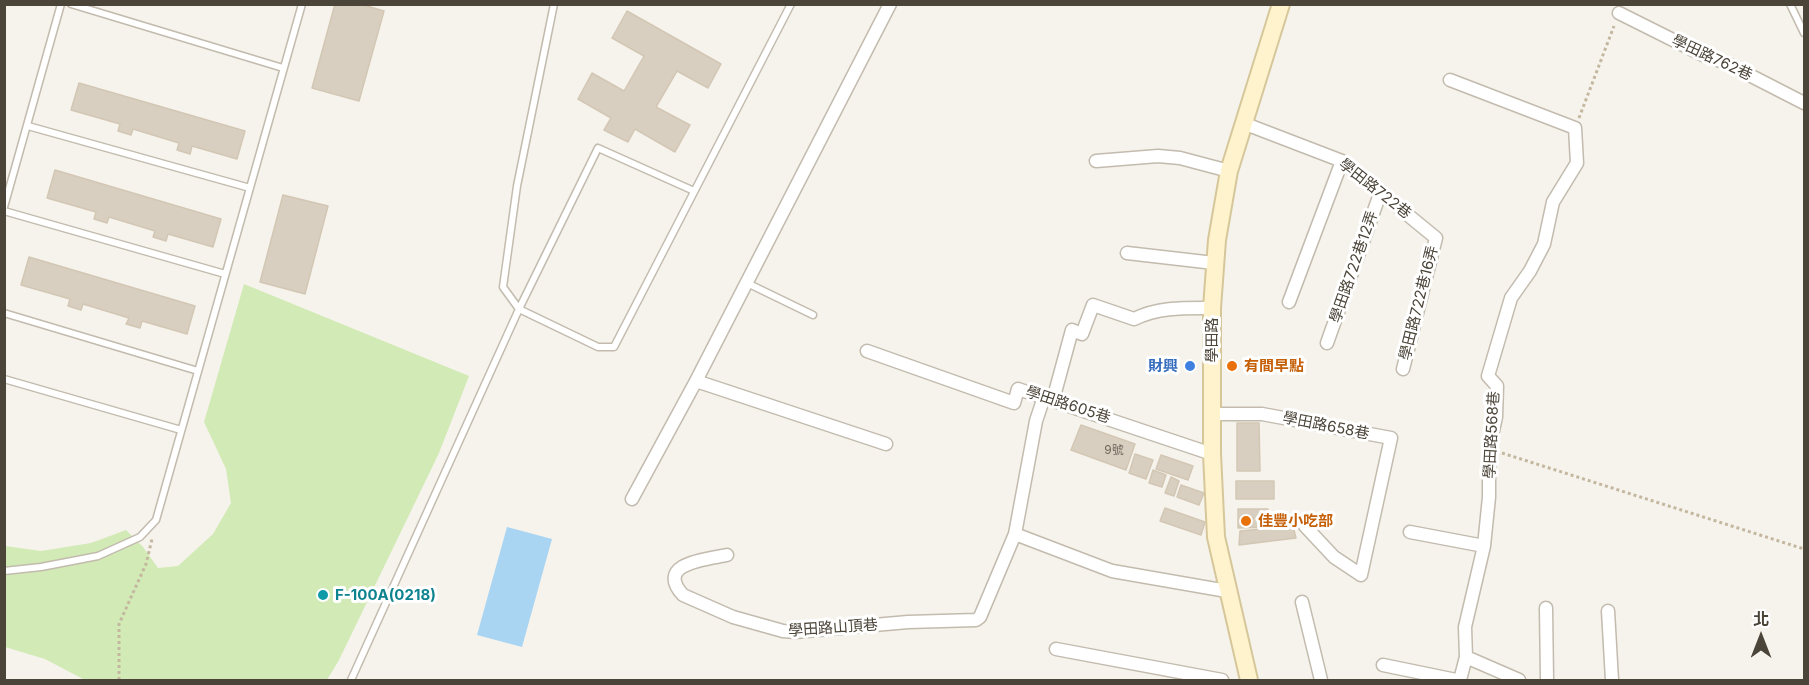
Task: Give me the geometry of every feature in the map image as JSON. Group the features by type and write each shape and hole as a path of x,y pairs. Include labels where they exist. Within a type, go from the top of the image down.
{"main road":[{"name":"學田路","path":"1249,681 1216,537 1212,454 1214,262 1229,171 1281,4"}],"street":[{"path":"632,499 696,381 890,4"},
{"name":"學田路762巷","path":"1619,13 1705,56 1724,62 1804,103"},
{"path":"1450,80 1575,128"},
{"name":"學田路722巷","path":"1243,123 1342,161 1436,238"},
{"name":"學田路568巷","path":"1458,681 1466,657 1465,627 1484,546 1489,497 1489,449 1496,417 1497,386 1488,376 1511,298 1530,271 1544,244 1553,202 1577,163 1575,128"},
{"path":"1096,160 1158,156 1180,158 1229,171"},
{"path":"1289,302 1342,161"},
{"name":"學田路722巷12弄","path":"1327,343 1381,191"},
{"name":"學田路722巷16弄","path":"1403,369 1436,238"},
{"path":"1127,253 1214,262"},
{"name":"學田路山頂巷","path":"727,555 689,562 678,570 675,576 678,590 683,595 733,617 773,630 795,632 908,622 969,621 980,617 1015,534 1036,421 1049,399 1072,330 1082,334 1089,310 1093,305 1134,319 1150,312 1177,308 1212,308"},
{"name":"學田路605巷","path":"867,351 1014,403 1017,389 1212,454"},
{"path":"696,381 886,444"},
{"name":"學田路658巷","path":"1212,414 1262,414 1390,438 1361,575 1334,557 1305,526"},
{"path":"1410,532 1484,546"},
{"path":"1015,534 1112,571 1227,591"},
{"path":"1302,602 1321,681"},
{"path":"1546,608 1547,681"},
{"path":"1608,611 1612,681"},
{"path":"1056,649 1177,677 1222,681"},
{"path":"1466,657 1519,681"},
{"path":"1383,664 1458,681"}],"lane":[{"path":"61,4 4,209 225,274"},
{"path":"71,4 284,68"},
{"path":"4,571 41,567 98,556 140,537 156,520 302,4"},
{"path":"554,4 517,186 503,287 519,309 598,347 614,347 791,4"},
{"path":"1790,4 1804,33"},
{"path":"28,126 250,188"},
{"path":"351,680 519,309 598,148 694,191"},
{"path":"746,282 813,315"},
{"path":"4,313 198,371"},
{"path":"4,379 181,430"}],"path":[{"path":"1575,128 1619,13"},
{"path":"1489,449 1804,549"},
{"path":"119,681 119,624 146,564 156,520"}],"green space":[{"path":"244,284 469,376 439,453 339,660 327,680 85,680 45,659 5,647 5,546 41,551 91,543 126,530 143,547 158,568 178,566 213,534 231,503 226,469 204,422"}],"water":[{"path":"507,527 552,539 522,647 477,635"}],"building":[{"path":"335,4 360,4 384,11 359,101 312,88"},
{"path":"627,11 721,64 708,88 677,71 656,107 690,125 675,152 635,129 628,142 604,130 611,118 578,99 592,73 624,91 644,56 612,38"},
{"path":"79,83 245,131 237,159 192,146 190,154 177,150 179,143 133,129 131,135 118,131 120,124 71,110"},
{"path":"55,170 221,219 213,247 168,234 166,241 153,237 155,231 109,217 107,223 94,219 96,212 47,198"},
{"path":"283,195 328,206 305,294 260,282"},
{"path":"29,257 195,306 187,334 142,321 140,328 126,324 129,318 83,304 81,310 68,306 70,299 21,285"},
{"path":"1237,423 1259,423 1260,471 1237,471"},
{"path":"1081,425 1135,444 1126,470 1071,450"},
{"path":"1135,454 1153,460 1146,479 1129,473"},
{"path":"1161,455 1193,466 1188,480 1156,469"},
{"path":"1153,470 1166,475 1162,487 1149,483"},
{"path":"1171,477 1179,481 1174,496 1165,493"},
{"path":"1236,481 1274,481 1274,499 1236,499"},
{"path":"1181,485 1204,493 1199,505 1177,497"},
{"path":"1165,508 1205,522 1201,535 1160,521"},
{"path":"1238,509 1268,509 1268,518 1238,518"},
{"path":"1238,518 1270,518 1270,527 1238,528"},
{"path":"1293,526 1296,538 1239,545 1240,531"}],"place":[{"name":"財興","path":"1190,366"},
{"name":"有間早點","path":"1232,366"},
{"name":"佳豐小吃部","path":"1246,521"},
{"name":"F-100A(0218)","path":"323,595"}]}
